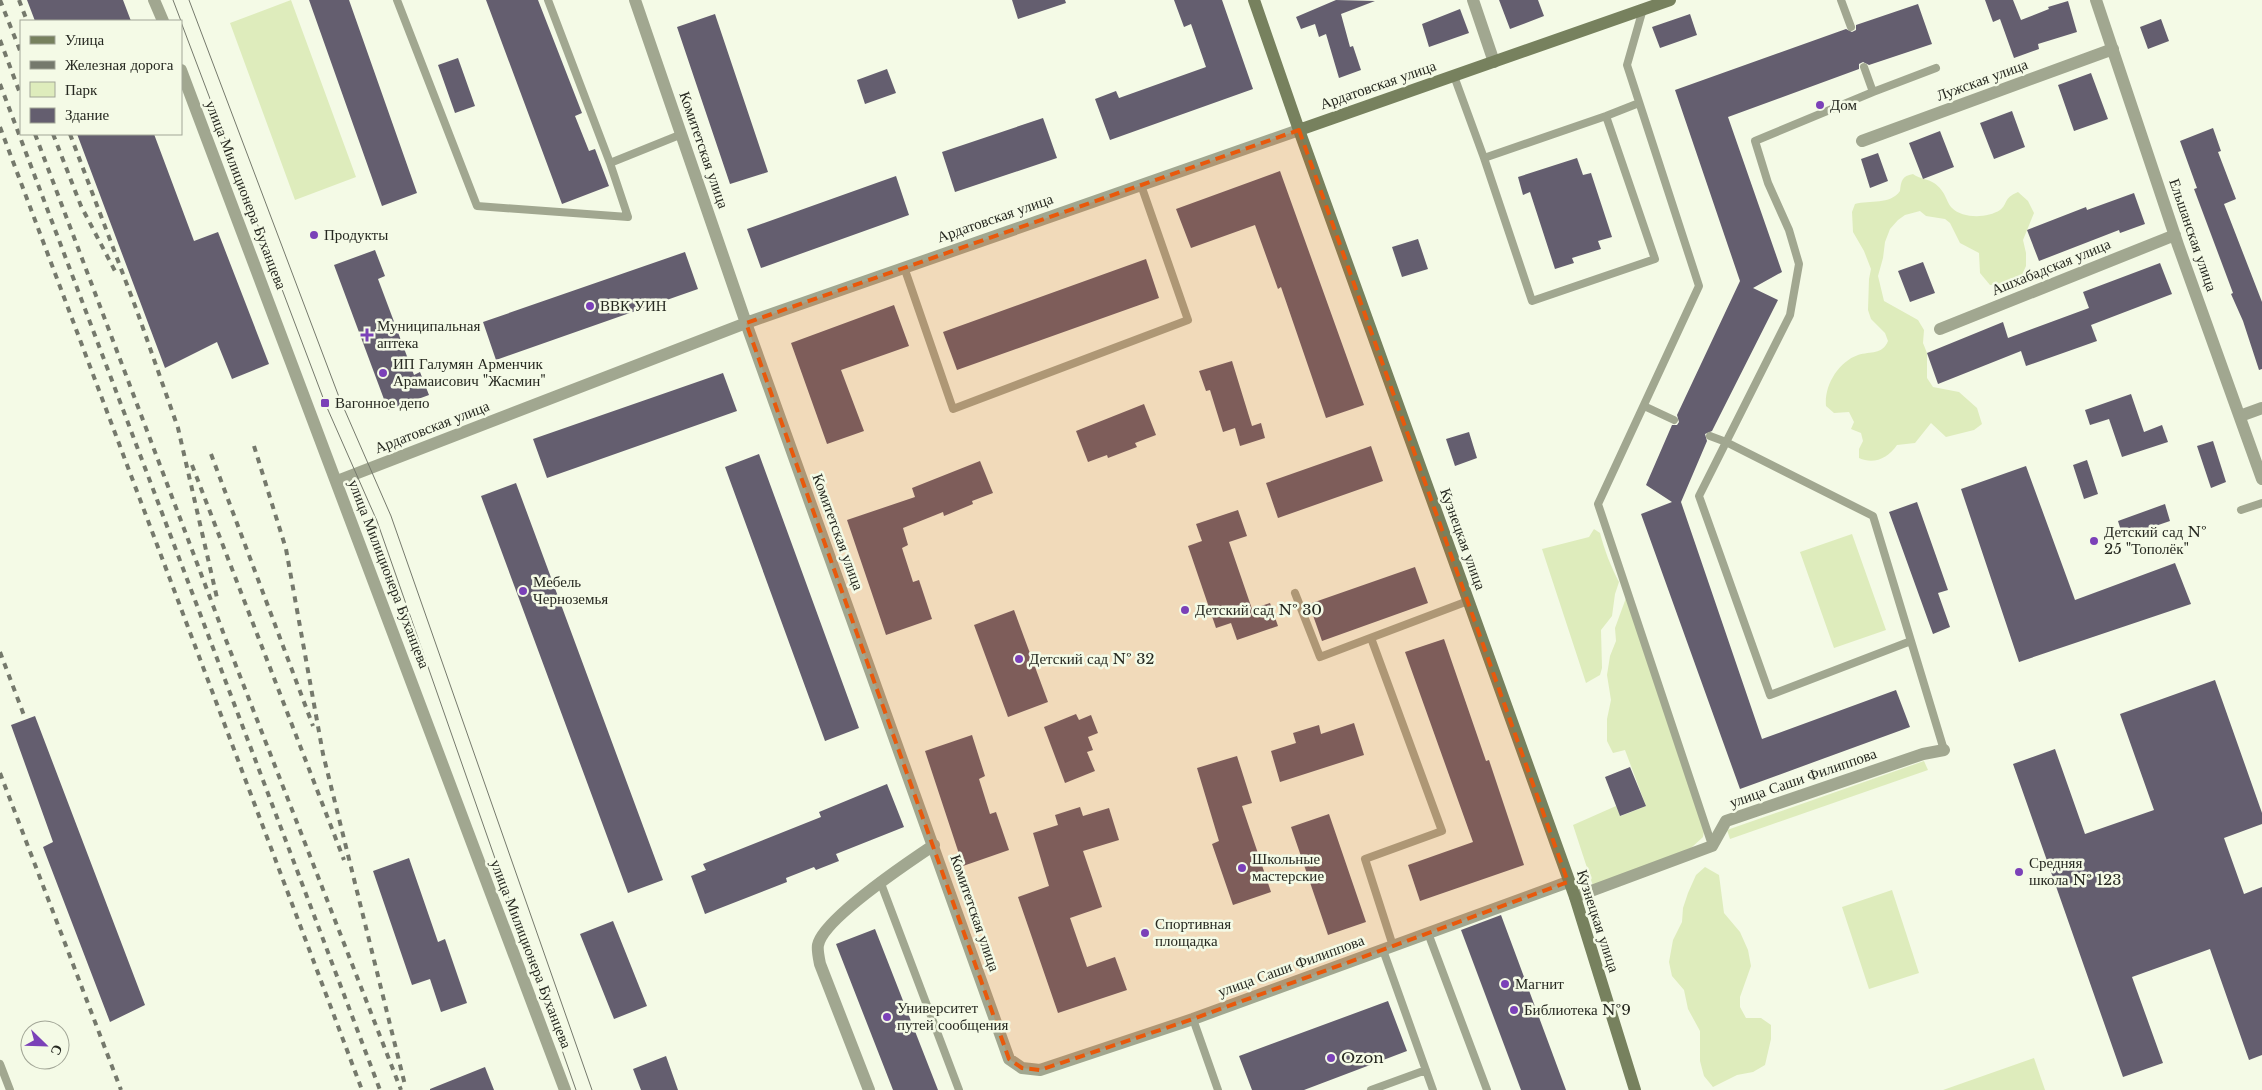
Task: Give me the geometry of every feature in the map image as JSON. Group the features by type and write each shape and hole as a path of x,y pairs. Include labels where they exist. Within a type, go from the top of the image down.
{"street":[{"path":"154,0 162,20"},
{"name":"Комитетская улица","path":"636,0 746,323 1009,1059 1022,1068"},
{"name":"Кузнецкая улица","path":"1254,0 1568,882 1575,897 1635,1090"},
{"path":"1472,0 1494,62"},
{"name":"Ардатовская улица","path":"337,481 746,323 1670,0"},
{"name":"Ельшанская улица","path":"2096,0 2175,235 2262,479"},
{"name":"Лужская улица","path":"1862,141 2113,49"},
{"name":"улица Милиционера Буханцева","path":"182,73 565,1090"},
{"name":"Ашхабадская улица","path":"1940,329 2175,235"},
{"path":"2240,416 2262,408"},
{"name":"улица Саши Филиппова","path":"1712,846 1726,821 1923,754 1944,750"},
{"path":"869,1090 820,964 818,945 826,930 880,882 934,846"},
{"path":"1575,897 1712,846"},
{"name":"улица Саши Филиппова","path":"1022,1068 1040,1070 1193,1019 1568,882"}],"lane":[{"path":"397,0 477,206 628,217 610,163 548,0"},
{"path":"1841,0 1851,28"},
{"path":"1643,9 1627,65 1699,286 1598,504 1712,846"},
{"path":"1864,67 1873,92"},
{"path":"1910,641 1770,695 1699,496 1790,315 1799,264 1789,230 1768,182 1756,141 1936,68"},
{"path":"1454,76 1532,301 1654,259 1606,116"},
{"path":"1484,158 1606,116 1639,102"},
{"path":"610,163 682,134"},
{"path":"904,268 953,408 1188,320 1141,185"},
{"path":"1644,406 1674,420"},
{"path":"1710,436 1726,442 1873,516 1944,750"},
{"path":"2241,510 2262,503"},
{"path":"1295,593 1320,657 1468,601"},
{"path":"1371,638 1442,831 1365,859 1388,948 1433,1090"},
{"path":"880,882 959,1090"},
{"path":"1428,933 1487,1090"},
{"path":"1193,1019 1218,1090"},
{"path":"0,1064 10,1090"},
{"path":"1371,1090 1426,1070"}],"highlighted area":[{"path":"1299,130 1568,882 1193,1019 1040,1070 1022,1068 1009,1059 746,323"}],"green space":[{"path":"291,0 356,177 295,200 230,23"},
{"path":"1913,174 1938,186 1950,206 1962,214 1982,216 1995,213 2002,208 2010,196 2018,192 2028,201 2034,213 2023,240 2026,266 2021,277 2003,284 1990,285 1980,273 1979,253 1960,243 1950,223 1945,219 1926,216 1920,211 1905,215 1890,229 1885,242 1878,276 1884,301 1918,320 1924,330 1923,343 1927,353 1927,378 1933,387 1959,392 1977,408 1982,424 1974,430 1946,437 1931,423 1915,443 1897,445 1885,457 1870,461 1859,458 1859,449 1863,441 1861,433 1851,429 1854,422 1849,412 1834,413 1826,406 1827,391 1830,383 1844,363 1858,355 1883,349 1888,341 1885,333 1871,319 1868,310 1871,269 1864,251 1853,232 1852,212 1855,204 1885,200 1896,195 1900,191 1901,184 1906,176"},
{"path":"1594,529 1600,533 1608,558 1619,582 1612,616 1601,630 1602,668 1600,675 1586,683 1542,549 1589,537"},
{"path":"1852,534 1886,630 1834,648 1800,552"},
{"path":"1626,598 1704,831 1703,837 1691,848 1593,886 1573,825 1616,806 1621,816 1646,806 1625,750 1613,753 1607,741 1607,719 1611,700 1607,675 1610,656 1616,641 1615,628"},
{"path":"1924,761 1928,770 1730,839 1727,830"},
{"path":"1705,867 1719,875 1724,913 1740,932 1748,950 1751,966 1740,997 1740,1007 1746,1018 1761,1018 1771,1025 1771,1039 1765,1065 1753,1072 1737,1075 1713,1087 1704,1076 1700,1061 1700,1031 1688,1009 1684,990 1672,976 1669,962 1673,940 1682,922 1683,908 1688,893 1696,875"},
{"path":"1892,890 1919,973 1869,989 1842,907"},
{"path":"2034,1058 2045,1090 1943,1090"}],"building":[{"path":"27,0 123,0 131,20 35,20"},
{"path":"309,0 349,0 417,193 382,206"},
{"path":"486,0 538,0 582,113 575,116 589,151 595,149 609,186 562,204"},
{"path":"1012,0 1065,0 1066,3 1018,19"},
{"path":"1174,0 1222,0 1253,89 1110,140 1095,99 1116,91 1119,98 1206,67 1191,24 1184,27"},
{"path":"1336,0 1375,1 1341,14 1350,47 1353,46 1361,70 1339,78 1326,34 1319,37 1315,24 1301,29 1296,17"},
{"path":"1499,0 1538,0 1544,16 1510,29"},
{"path":"1985,0 2013,0 2021,20 2049,9 2048,7 2068,1 2077,32 2038,44 2039,49 2014,58 2000,19 1993,22"},
{"path":"1918,4 1932,44 1869,65 1863,62 1859,64 1859,69 1728,117 1782,272 1753,288 1778,300 1712,431 1705,434 1707,441 1681,502 1762,739 1896,690 1910,727 1740,789 1641,514 1672,502 1646,485 1672,425 1677,425 1679,422 1677,415 1740,281 1675,90 1846,29 1852,32 1856,30 1856,25"},
{"path":"1460,9 1469,33 1429,47 1422,24"},
{"path":"715,14 768,172 730,184 677,27"},
{"path":"1690,14 1697,35 1660,48 1652,27"},
{"path":"2161,19 2169,41 2148,49 2140,27"},
{"path":"458,58 475,106 455,113 438,65"},
{"path":"887,69 896,93 865,104 857,80"},
{"path":"2091,73 2108,119 2074,131 2058,85"},
{"path":"2012,111 2025,147 1994,159 1980,123"},
{"path":"1043,118 1057,158 955,192 942,152"},
{"path":"2213,128 2221,151 2218,152 2236,199 2224,204 2262,302 2262,369 2259,370 2243,321 2231,294 2233,293 2194,189 2197,188 2180,141"},
{"path":"1940,131 1954,167 1923,179 1909,143"},
{"path":"77,135 154,135 194,241 218,232 269,364 232,379 217,342 165,368"},
{"path":"1878,153 1888,181 1870,188 1861,159"},
{"path":"1577,158 1583,175 1591,173 1612,237 1598,241 1601,249 1572,258 1574,263 1555,269 1530,192 1523,195 1518,177"},
{"path":"1280,171 1364,405 1326,418 1281,287 1278,289 1255,225 1191,248 1176,209"},
{"path":"896,176 909,215 761,268 747,229"},
{"path":"2134,193 2145,224 2120,233 2119,230 2039,261 2027,230 2086,207 2087,210"},
{"path":"1418,239 1428,269 1402,277 1392,247"},
{"path":"375,250 385,276 378,279 414,375 420,372 429,395 388,410 334,265"},
{"name":"ВВК УИН","path":"685,252 698,289 496,360 483,322"},
{"path":"1146,259 1159,298 957,370 943,332"},
{"path":"1923,262 1935,293 1910,302 1898,271"},
{"path":"2160,263 2172,294 2091,325 2097,341 2026,366 2021,351 1938,384 1927,353 2003,322 2008,338 2089,308 2083,292"},
{"path":"894,305 909,346 841,370 864,431 827,444 791,343"},
{"path":"1232,361 1252,426 1261,423 1265,438 1240,446 1235,428 1223,432 1210,390 1206,391 1199,371"},
{"path":"723,373 737,411 547,478 533,439"},
{"path":"2131,394 2144,432 2162,425 2168,442 2122,457 2109,419 2090,425 2085,410"},
{"path":"1144,404 1156,435 1135,443 1137,447 1108,458 1107,455 1088,462 1076,431"},
{"path":"1469,432 1477,458 1455,466 1446,439"},
{"path":"2213,441 2226,482 2211,488 2197,446"},
{"path":"1371,446 1383,481 1278,518 1266,483"},
{"path":"759,454 859,728 825,741 725,467"},
{"path":"2087,460 2098,494 2084,499 2073,465"},
{"path":"980,461 993,493 972,501 973,504 944,516 943,512 903,528 908,545 902,548 913,582 919,580 932,619 886,635 847,520 915,497 912,488"},
{"name":"Детский сад № 25 \"Тополёк\"","path":"2026,466 2075,600 2175,563 2191,604 2019,662 1961,489"},
{"path":"516,483 663,880 628,893 481,496"},
{"path":"1917,502 1948,590 1938,593 1950,627 1933,634 1889,512"},
{"path":"2165,504 2170,521 2123,537 2118,521"},
{"path":"1238,510 1247,536 1229,542 1252,609 1270,603 1278,626 1237,640 1231,623 1216,628 1188,546 1202,541 1196,524"},
{"path":"1415,567 1428,603 1322,641 1309,604"},
{"path":"1014,610 1048,702 1008,717 974,625"},
{"path":"1444,639 1486,761 1489,760 1524,865 1420,901 1408,865 1473,842 1405,652"},
{"name":"Средняя школа № 123","path":"2215,680 2262,813 2262,824 2224,838 2244,894 2262,887 2262,1055 2249,1060 2210,949 2132,977 2163,1063 2123,1077 2013,764 2055,749 2085,834 2154,810 2120,714"},
{"path":"1076,714 1079,720 1091,715 1098,733 1088,737 1093,750 1087,752 1095,771 1065,783 1044,727"},
{"path":"35,716 145,1005 110,1022 43,847 53,842 11,725"},
{"path":"1354,723 1364,755 1280,782 1271,751 1296,743 1293,733 1319,725 1321,734"},
{"path":"972,735 985,776 979,779 990,814 996,812 1009,850 963,866 925,751"},
{"path":"1237,756 1252,803 1242,806 1271,892 1233,905 1212,844 1219,841 1197,768"},
{"path":"1630,767 1646,806 1620,816 1605,777"},
{"path":"887,784 904,827 836,854 839,861 816,870 814,867 786,878 787,882 705,914 691,876 706,870 703,864 821,817 819,812"},
{"path":"1080,807 1083,816 1109,808 1119,840 1083,851 1102,907 1070,918 1087,967 1115,957 1127,990 1058,1013 1018,897 1049,886 1033,833 1058,825 1055,815"},
{"path":"1329,814 1366,922 1328,935 1291,827"},
{"path":"409,858 438,942 445,939 467,1003 441,1012 430,979 412,985 373,871"},
{"name":"Библиотека №9","path":"1501,915 1566,1090 1521,1090 1461,930"},
{"path":"613,921 647,1006 614,1019 580,934"},
{"name":"Университет путей сообщения","path":"875,929 938,1090 893,1090 836,944"},
{"path":"1388,1001 1407,1051 1304,1090 1252,1090 1239,1056"},
{"path":"666,1056 678,1090 641,1090 633,1069"},
{"path":"485,1067 494,1090 430,1090 430,1089"}],"tram line":[{"path":"173,0 181,20"},
{"path":"189,0 339,397 391,516 592,1090"},
{"path":"182,25 325,403 377,521 576,1090"}],"railway":[{"path":"0,0 20,50"},
{"path":"19,0 27,20"},
{"path":"0,40 20,93"},
{"path":"0,84 380,1090"},
{"path":"0,127 362,1090"},
{"path":"35,135 226,640 401,1090"},
{"path":"53,135 81,206 115,271"},
{"path":"70,135 137,311 178,428 217,598"},
{"path":"254,446 286,549 323,754 405,1085"},
{"path":"211,454 313,726"},
{"path":"192,465 344,860"},
{"path":"0,652 25,718"},
{"path":"0,773 121,1090"}],"place":[{"name":"Дом","path":"1820,105"},
{"name":"Продукты","path":"314,235"},
{"name":"ВВК УИН","path":"590,306"},
{"name":"Муниципальная аптека","path":"367,335"},
{"name":"ИП Галумян Арменчик Арамаисович \"Жасмин\"","path":"383,373"},
{"name":"Вагонное депо","path":"325,403"},
{"name":"Детский сад № 25 \"Тополёк\"","path":"2094,541"},
{"name":"Мебель Черноземья","path":"523,591"},
{"name":"Детский сад № 30","path":"1185,610"},
{"name":"Детский сад № 32","path":"1019,659"},
{"name":"Школьные мастерские","path":"1242,868"},
{"name":"Средняя школа № 123","path":"2019,872"},
{"name":"Спортивная площадка","path":"1145,933"},
{"name":"Магнит","path":"1505,984"},
{"name":"Библиотека №9","path":"1514,1010"},
{"name":"Университет путей сообщения","path":"887,1017"},
{"name":"Ozon","path":"1331,1058"}]}
